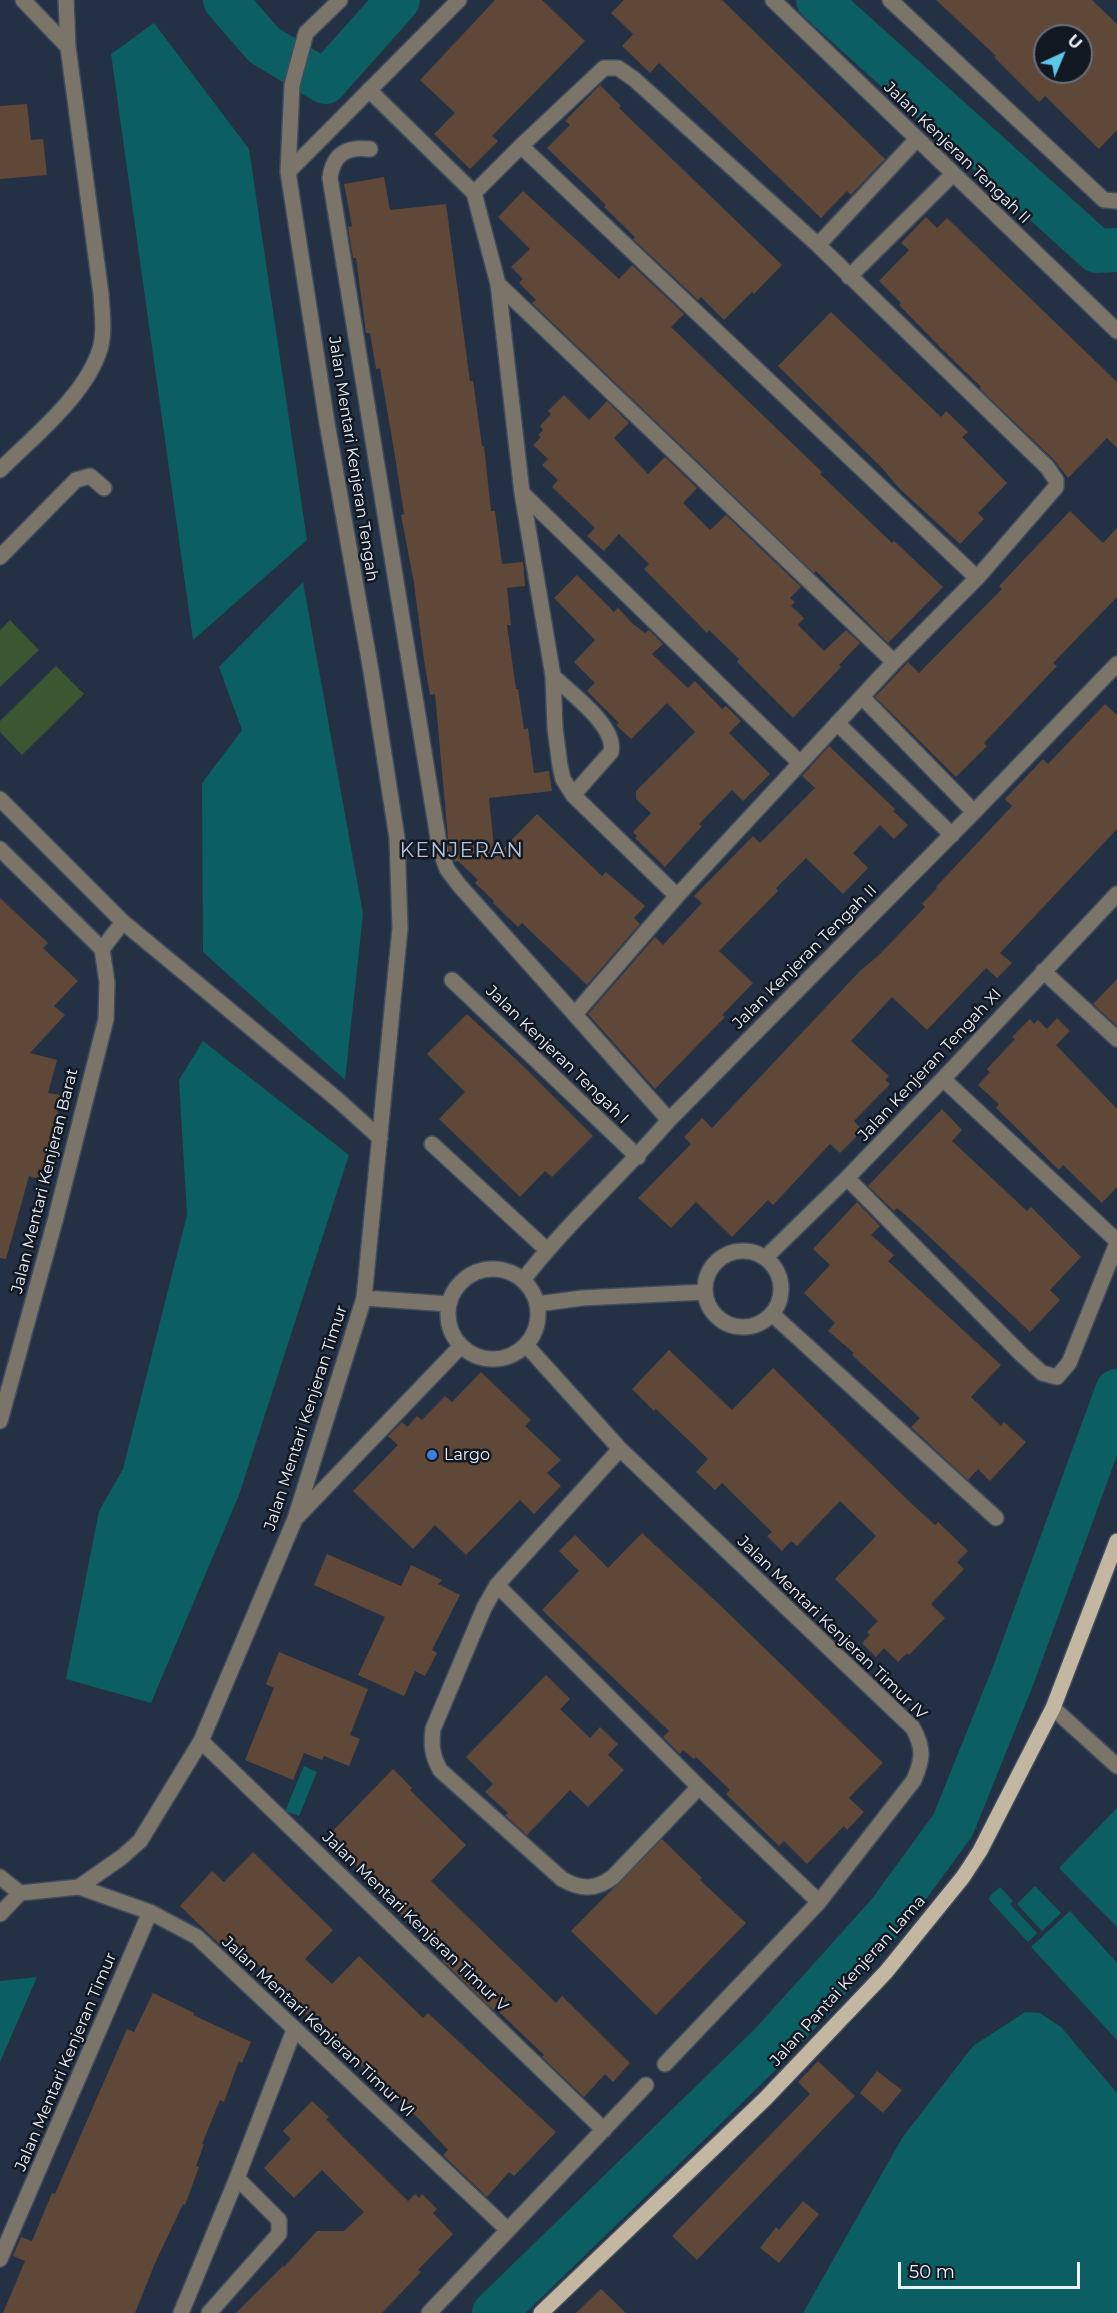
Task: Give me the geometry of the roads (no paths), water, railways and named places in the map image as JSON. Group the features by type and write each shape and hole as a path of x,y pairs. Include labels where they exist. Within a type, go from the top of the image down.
{"main road":[{"name":"Jalan Pantai Kenjeran Lama","path":"541,2313 765,2099 893,1964 963,1877 980,1851 1053,1708 1117,1540"}],"street":[{"path":"23,0 68,47"},
{"path":"0,470 63,406 88,375 100,349 103,324 101,294 68,47 66,0"},
{"name":"Jalan Mentari Kenjeran Tengah","path":"340,0 306,33 292,85 288,172 330,446 371,671 397,838"},
{"path":"288,172 459,0"},
{"name":"Jalan Kenjeran Tengah II","path":"773,0 1117,331"},
{"path":"890,0 1104,200 1117,201"},
{"path":"474,193 604,68 618,68 818,245 1047,467 1056,480 1056,487 1051,495 977,578 894,662 677,896 575,1014"},
{"path":"369,90 474,193 498,284 522,493 553,676 555,728 563,779 573,795 677,896"},
{"path":"818,245 917,140"},
{"path":"521,146 977,578"},
{"path":"370,149 357,147 344,152 333,162 330,178 440,850 447,869 459,885 669,1120"},
{"path":"849,277 953,174"},
{"path":"498,284 894,662"},
{"path":"0,557 76,480 90,476 104,488"},
{"path":"522,493 800,764"},
{"name":"Jalan Kenjeran Tengah II","path":"523,1280 547,1250 638,1156 669,1120 952,835 1117,664"},
{"path":"553,676 600,721 609,733 613,744 611,752 573,795"},
{"path":"861,697 974,812"},
{"path":"837,723 952,835"},
{"path":"0,800 123,922 339,1100 380,1138"},
{"name":"Jalan Mentari Kenjeran Timur","path":"20,1893 79,1887 106,1869 140,1841 201,1741 295,1519 364,1298 400,928 397,838"},
{"path":"0,849 102,949 123,922"},
{"name":"Jalan Kenjeran Tengah XI","path":"765,1258 848,1178 1117,894"},
{"name":"Jalan Mentari Kenjeran Barat","path":"0,1421 55,1221 105,1019 107,982 102,949"},
{"path":"1042,971 1117,1039"},
{"name":"Jalan Kenjeran Tengah I","path":"452,980 638,1156"},
{"path":"848,1178 1021,1354 1042,1373 1057,1377 1070,1362 1117,1242 943,1079"},
{"path":"432,1144 547,1250"},
{"path":"742,1250 754,1252 765,1258 774,1266 780,1278 780,1297 772,1314 762,1322 750,1326 732,1324 715,1315 708,1304 705,1292 706,1279 711,1268 725,1256 742,1250"},
{"path":"495,1269 510,1272 523,1280 532,1291 538,1305 535,1334 526,1346 515,1354 501,1359 487,1359 473,1355 461,1346 452,1334 448,1319 449,1304 455,1289 465,1278 479,1271 495,1269"},
{"path":"538,1305 582,1298 705,1292"},
{"path":"364,1298 449,1304"},
{"path":"772,1314 996,1518"},
{"path":"295,1519 461,1346"},
{"name":"Jalan Mentari Kenjeran Timur IV","path":"526,1346 620,1449 913,1728 921,1742 922,1761 914,1780 819,1902 665,2064"},
{"path":"620,1449 497,1585 484,1608 433,1729 431,1744 433,1757 440,1770 562,1879 581,1888 592,1888 613,1877 699,1787"},
{"path":"497,1585 699,1787 819,1902"},
{"path":"1053,1708 1114,1762"},
{"name":"Jalan Mentari Kenjeran Timur V","path":"201,1741 603,2130"},
{"path":"0,1876 20,1893 0,1914"},
{"name":"Jalan Mentari Kenjeran Timur VI","path":"79,1887 150,1912 197,1937 508,2230"},
{"name":"Jalan Mentari Kenjeran Timur","path":"0,2259 150,1912"},
{"path":"181,2313 237,2178 294,2030"},
{"path":"429,2313 646,2085"},
{"path":"209,2313 279,2234 279,2220 237,2178"}],"waterway":[{"path":"225,0 264,45 325,82 398,0"},
{"path":"818,0 1097,251 1117,250"},
{"path":"494,2313 772,2043 888,1914 953,1825 1013,1676 1117,1391"}],"place":[{"name":"Largo","path":"432,1455"}],"district":[{"name":"KENJERAN","path":"462,851"}]}
